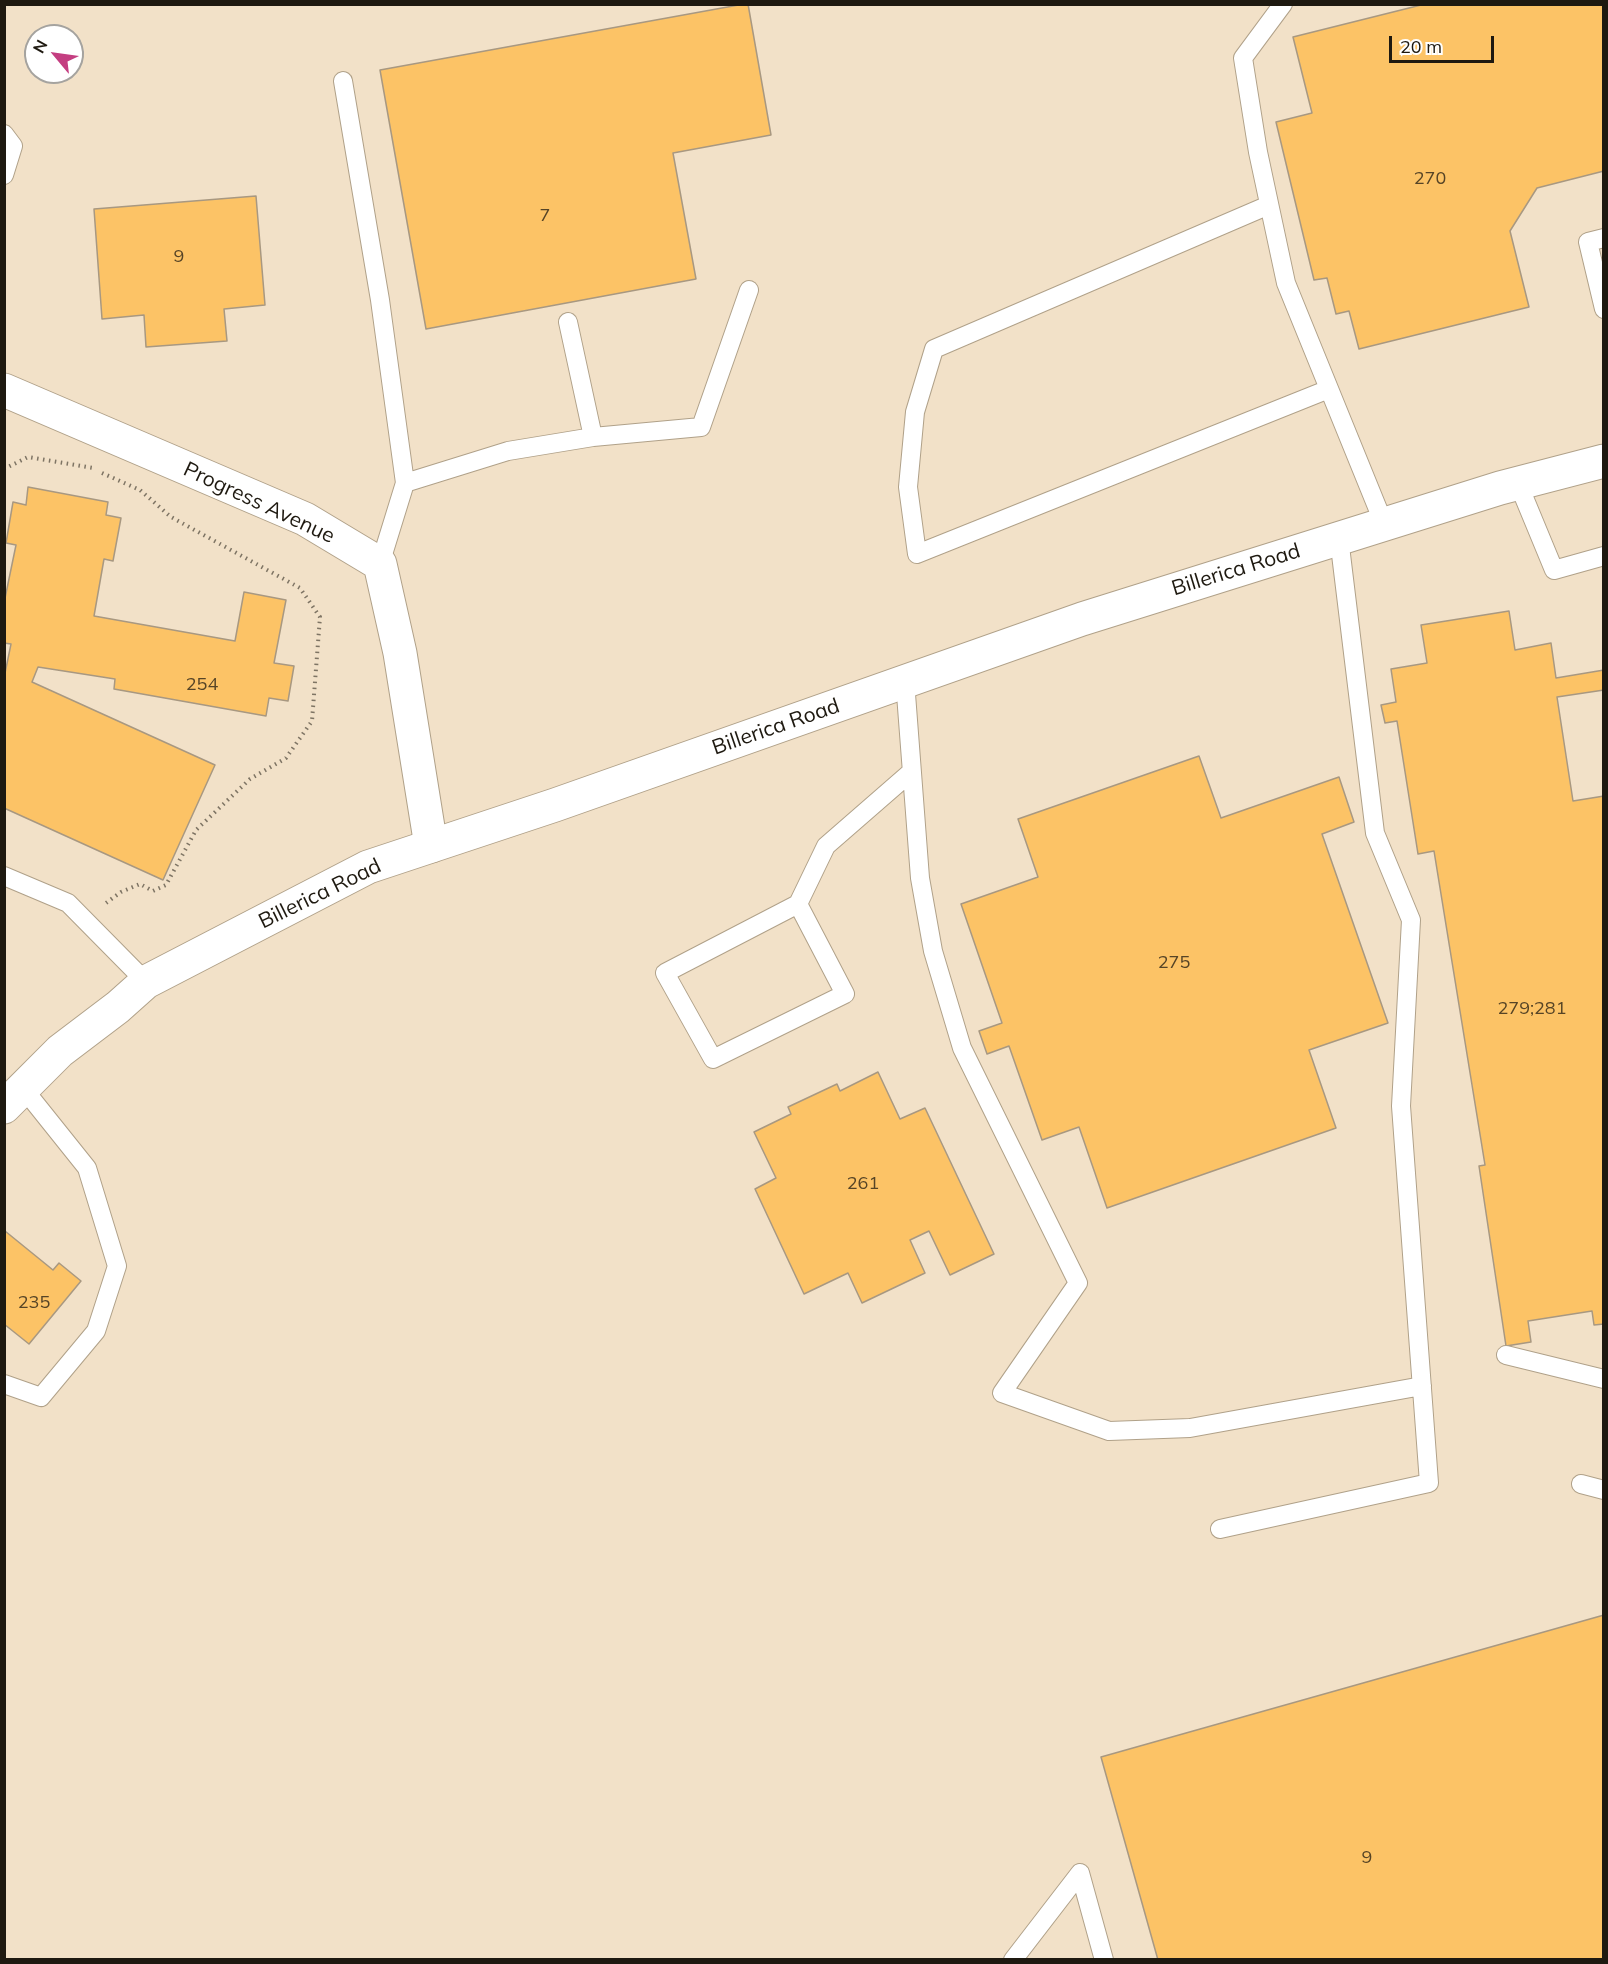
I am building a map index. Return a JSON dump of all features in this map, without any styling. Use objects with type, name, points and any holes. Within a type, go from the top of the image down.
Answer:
[{"type":"main road","name":"Progress Avenue","points":[[4,390],[305,519],[380,564]]},
{"type":"main road","name":"Billerica Road","points":[[14,1097],[60,1051],[146,982],[368,867],[555,805],[1082,619],[1518,483],[1604,461]]},
{"type":"main road","points":[[380,564],[400,653],[431,846]]},
{"type":"lane","points":[[1283,4],[1243,58],[1258,152],[1286,283],[1384,524]]},
{"type":"lane","points":[[342,81],[380,300],[405,483],[380,564]]},
{"type":"lane","points":[[4,134],[13,146],[4,175]]},
{"type":"lane","points":[[1269,205],[934,349],[915,412],[908,487],[916,554],[1329,389]]},
{"type":"lane","points":[[1604,238],[1588,242],[1604,309]]},
{"type":"lane","points":[[405,483],[508,451],[593,438],[701,427],[749,290]]},
{"type":"lane","points":[[568,322],[593,438]]},
{"type":"lane","points":[[1518,483],[1554,570],[1604,556]]},
{"type":"lane","points":[[1220,1529],[1429,1483],[1401,1106],[1411,920],[1375,833],[1339,538]]},
{"type":"lane","points":[[905,681],[920,878],[931,941],[962,1048],[1078,1283],[1002,1393],[1109,1431],[1190,1428],[1422,1386]]},
{"type":"lane","points":[[798,904],[845,994],[713,1059],[665,973],[798,904],[826,846],[911,772]]},
{"type":"lane","points":[[4,876],[68,903],[146,982]]},
{"type":"lane","points":[[4,1384],[41,1397],[96,1331],[117,1266],[87,1168],[14,1097]]},
{"type":"lane","points":[[1506,1355],[1604,1379]]},
{"type":"lane","points":[[1581,1484],[1604,1490]]},
{"type":"lane","points":[[1012,1959],[1080,1873],[1104,1959]]},
{"type":"path","points":[[4,469],[28,458],[90,467],[140,490],[171,517],[300,588],[320,617],[312,721],[286,758],[250,779],[196,830],[166,885],[153,891],[140,884],[121,892],[85,920]]},
{"type":"building","points":[[748,4],[771,135],[673,153],[696,279],[426,329],[380,70]]},
{"type":"building","points":[[1425,4],[1604,4],[1604,171],[1537,188],[1510,231],[1529,307],[1359,349],[1349,311],[1336,314],[1327,278],[1314,280],[1276,122],[1312,113],[1293,37]]},
{"type":"building","points":[[256,196],[265,305],[224,309],[227,341],[146,347],[144,315],[102,319],[94,209]]},
{"type":"building","points":[[28,487],[108,502],[106,515],[121,518],[113,561],[104,559],[94,616],[235,641],[244,592],[286,600],[274,663],[294,666],[288,701],[269,698],[266,716],[114,689],[115,679],[38,667],[32,682],[215,765],[163,880],[4,808],[4,678],[11,644],[4,643],[4,603],[16,545],[6,543],[13,502],[26,505]]},
{"type":"building","points":[[1509,611],[1515,650],[1551,643],[1556,678],[1604,670],[1604,690],[1557,697],[1573,801],[1604,796],[1604,1324],[1594,1325],[1592,1311],[1528,1321],[1531,1342],[1506,1346],[1479,1166],[1485,1165],[1434,851],[1418,854],[1397,721],[1385,723],[1381,705],[1396,702],[1391,669],[1427,663],[1421,625]]},
{"type":"building","points":[[1199,756],[1221,818],[1339,777],[1354,822],[1322,834],[1388,1023],[1309,1050],[1336,1128],[1107,1208],[1079,1127],[1042,1140],[1009,1046],[987,1054],[979,1031],[1002,1023],[961,904],[1038,877],[1018,819]]},
{"type":"building","points":[[878,1072],[900,1119],[925,1108],[994,1254],[950,1275],[929,1231],[910,1240],[925,1273],[862,1303],[848,1273],[804,1294],[755,1189],[776,1178],[754,1132],[791,1114],[788,1107],[837,1084],[840,1091]]},
{"type":"building","points":[[5,1231],[53,1270],[59,1263],[81,1281],[29,1344],[4,1324]]},
{"type":"building","points":[[1604,1615],[1604,1960],[1158,1960],[1101,1757]]}]
